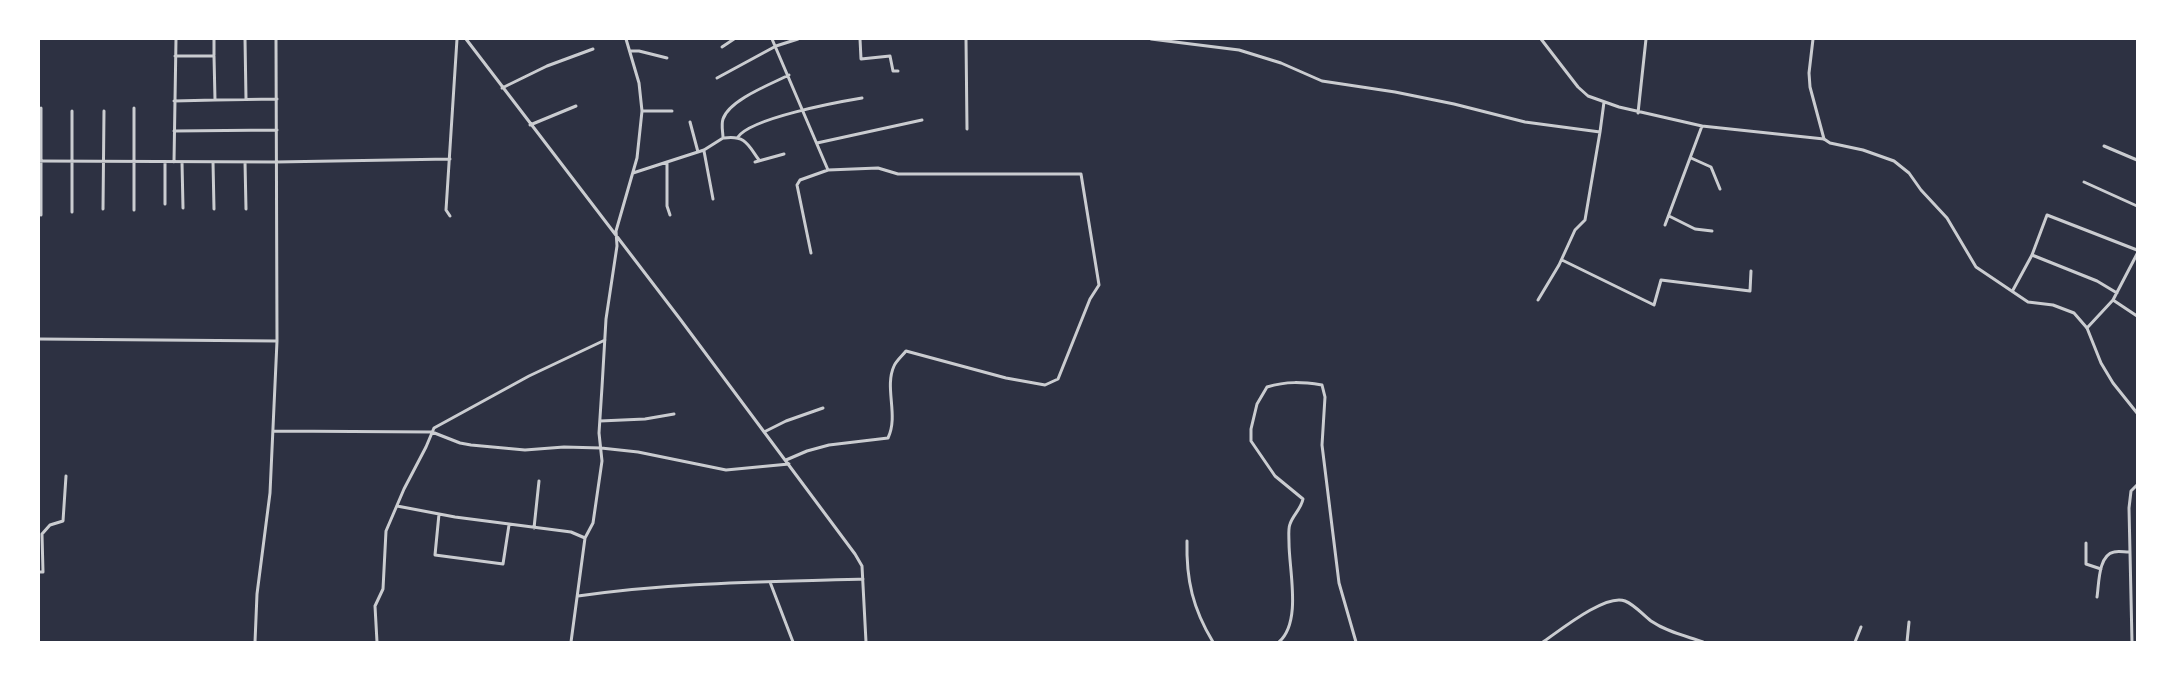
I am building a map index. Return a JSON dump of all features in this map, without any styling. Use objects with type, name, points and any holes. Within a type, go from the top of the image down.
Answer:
[{"type":"street","points":[[174,162],[176,39]]},
{"type":"street","points":[[214,39],[214,100]]},
{"type":"street","points":[[245,39],[246,99]]},
{"type":"street","points":[[255,642],[257,594],[270,493],[277,341],[276,39]]},
{"type":"street","points":[[450,216],[446,210],[458,39]]},
{"type":"street","points":[[466,39],[855,554],[862,566],[866,642]]},
{"type":"street","points":[[571,642],[585,538],[593,524],[602,461],[600,421],[605,340],[617,246],[617,224],[621,218],[638,158],[642,111],[639,83],[626,39]]},
{"type":"street","points":[[722,47],[734,39]]},
{"type":"street","points":[[772,39],[828,170]]},
{"type":"street","points":[[717,78],[776,46],[798,39]]},
{"type":"street","points":[[860,39],[861,59],[890,56],[893,71],[898,71]]},
{"type":"street","points":[[966,39],[968,129]]},
{"type":"street","points":[[1155,39],[1239,50],[1281,63],[1322,81],[1395,92],[1526,122],[1600,132]]},
{"type":"street","points":[[1541,39],[1578,87],[1588,96],[1604,102],[1638,113],[1702,126],[1824,139],[1830,143],[1863,150],[1894,161],[1909,173],[1947,218],[1976,267],[2028,302],[2054,305],[2074,314],[2087,328],[2101,363],[2113,383],[2137,413]]},
{"type":"street","points":[[1638,113],[1646,39]]},
{"type":"street","points":[[1813,39],[1809,74],[1810,87],[1824,139]]},
{"type":"street","points":[[502,88],[547,66],[593,49]]},
{"type":"street","points":[[630,51],[667,58]]},
{"type":"street","points":[[175,56],[214,56]]},
{"type":"street","points":[[723,138],[723,117],[731,106],[789,75]]},
{"type":"street","points":[[738,137],[749,128],[803,109],[862,98]]},
{"type":"street","points":[[174,101],[277,99]]},
{"type":"street","points":[[1538,300],[1562,260],[1575,230],[1585,220],[1604,102]]},
{"type":"street","points":[[530,125],[576,106]]},
{"type":"street","points":[[41,108],[41,214]]},
{"type":"street","points":[[134,108],[134,210]]},
{"type":"street","points":[[72,111],[72,212]]},
{"type":"street","points":[[103,209],[104,111]]},
{"type":"street","points":[[642,111],[672,111]]},
{"type":"street","points":[[817,142],[922,120]]},
{"type":"street","points":[[690,122],[698,152]]},
{"type":"street","points":[[1665,225],[1702,126]]},
{"type":"street","points":[[174,131],[277,130]]},
{"type":"street","points":[[633,173],[704,150],[723,138],[738,137],[744,140],[757,161],[784,153]]},
{"type":"street","points":[[2104,146],[2137,160]]},
{"type":"street","points":[[704,150],[713,199]]},
{"type":"street","points":[[1690,158],[1711,167],[1720,189]]},
{"type":"street","points":[[40,161],[103,163],[450,159]]},
{"type":"street","points":[[165,162],[165,204]]},
{"type":"street","points":[[182,162],[183,208]]},
{"type":"street","points":[[213,162],[214,209]]},
{"type":"street","points":[[245,162],[246,209]]},
{"type":"street","points":[[667,163],[667,206],[670,215]]},
{"type":"street","points":[[786,460],[829,445],[888,438],[892,420],[891,379],[894,365],[906,351],[1016,380],[1045,385],[1058,379],[1090,299],[1099,285],[1081,174],[898,174],[878,168],[828,170],[800,180],[796,185],[811,253]]},
{"type":"street","points":[[2084,182],[2137,206]]},
{"type":"street","points":[[2013,290],[2032,255],[2047,215],[2137,252],[2113,300],[2087,328]]},
{"type":"street","points":[[1669,216],[1695,229],[1712,231]]},
{"type":"street","points":[[2032,255],[2097,281],[2117,293]]},
{"type":"street","points":[[1562,260],[1654,305],[1661,280],[1750,291],[1751,271]]},
{"type":"street","points":[[2113,300],[2137,316]]},
{"type":"street","points":[[39,339],[277,341]]},
{"type":"street","points":[[377,642],[375,606],[383,589],[386,531],[434,428],[605,340]]},
{"type":"street","points":[[1279,642],[1288,635],[1293,599],[1289,560],[1289,524],[1303,499],[1275,476],[1251,441],[1251,429],[1257,404],[1267,387],[1297,381],[1322,385],[1324,397],[1322,445],[1339,583],[1356,642]]},
{"type":"street","points":[[764,432],[786,421],[823,408]]},
{"type":"street","points":[[600,421],[645,419],[674,414]]},
{"type":"street","points":[[273,430],[432,432],[460,442],[512,449],[601,448],[638,452],[726,470],[789,464]]},
{"type":"street","points":[[39,572],[43,572],[42,534],[50,525],[63,521],[66,477]]},
{"type":"street","points":[[534,528],[539,481]]},
{"type":"street","points":[[2132,642],[2129,552],[2131,491],[2137,485]]},
{"type":"street","points":[[397,506],[509,525],[571,532],[585,538]]},
{"type":"street","points":[[439,514],[435,555],[503,564],[509,525]]},
{"type":"street","points":[[1187,542],[1186,566],[1190,589],[1213,642]]},
{"type":"street","points":[[2086,543],[2086,564],[2101,570]]},
{"type":"street","points":[[2097,597],[2104,560],[2109,554],[2129,552]]},
{"type":"street","points":[[578,596],[634,588],[863,579]]},
{"type":"street","points":[[770,582],[793,642]]},
{"type":"street","points":[[1543,642],[1607,602],[1622,600],[1662,627],[1703,642]]},
{"type":"street","points":[[1907,642],[1909,622]]},
{"type":"street","points":[[1856,642],[1861,627]]}]
